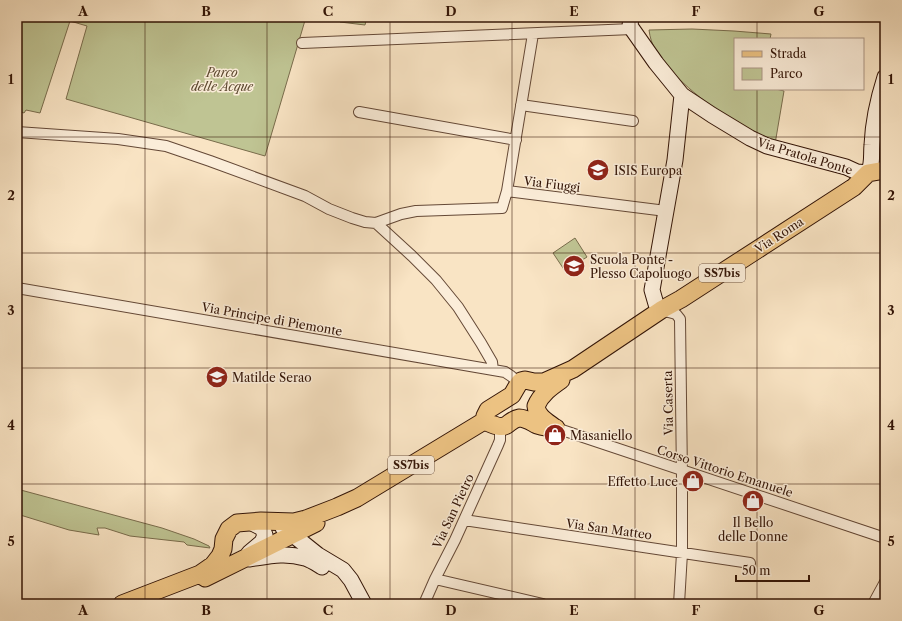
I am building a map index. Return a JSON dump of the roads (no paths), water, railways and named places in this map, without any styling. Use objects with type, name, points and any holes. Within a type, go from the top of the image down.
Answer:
[{"type":"main road","name":"Via Pratola Ponte","points":[[629,22],[656,63],[682,95],[750,138],[767,146],[846,167],[857,172],[868,173]]},
{"type":"main road","points":[[868,173],[871,168],[872,145],[879,98],[885,77]]},
{"type":"main road","points":[[661,310],[656,304],[652,290],[675,160],[682,95]]},
{"type":"main road","points":[[868,173],[885,170]]},
{"type":"main road","name":"Via Roma","points":[[573,369],[661,310],[681,299],[854,187],[868,173]]},
{"type":"main road","name":"SS7bis","points":[[122,604],[200,574],[214,565],[220,556],[224,539],[229,530],[237,524],[256,521],[294,522],[306,519],[357,498],[484,421],[488,410],[512,395],[521,381],[544,382],[573,369]]},
{"type":"main road","name":"SS7bis","points":[[556,428],[538,413],[536,406],[540,398],[547,390],[566,377],[573,369]]},
{"type":"main road","points":[[484,421],[500,427],[519,418],[526,419],[538,425],[556,428]]},
{"type":"main road","name":"SS7bis","points":[[152,604],[165,599],[242,559],[315,524],[337,507]]},
{"type":"main road","points":[[256,521],[282,528],[318,555],[343,570],[351,580],[364,604]]},
{"type":"main road","points":[[242,559],[262,542],[265,534],[256,521]]},
{"type":"main road","points":[[315,524],[309,536],[318,555]]},
{"type":"main road","points":[[242,559],[247,560],[274,555],[291,555],[307,559],[328,569],[348,592],[354,604]]},
{"type":"street","points":[[302,43],[532,34],[629,22]]},
{"type":"street","points":[[17,132],[118,139],[166,146],[304,196],[329,209],[365,222],[376,223],[401,214],[416,211],[502,208],[507,192],[516,140],[532,34]]},
{"type":"street","points":[[521,105],[633,121]]},
{"type":"street","points":[[359,112],[516,140]]},
{"type":"street","name":"Via Fiuggi","points":[[507,192],[666,210]]},
{"type":"street","points":[[376,223],[436,280],[458,307],[492,362],[493,370]]},
{"type":"street","name":"Via Principe di Piemonte","points":[[17,288],[505,372],[519,383]]},
{"type":"street","name":"Via Caserta","points":[[661,310],[676,314],[680,320],[682,553],[679,604]]},
{"type":"street","name":"Via San Pietro","points":[[424,604],[498,445],[500,440],[500,427]]},
{"type":"street","name":"Corso Vittorio Emanuele","points":[[556,428],[885,538]]},
{"type":"street","name":"Via San Matteo","points":[[464,520],[750,563]]},
{"type":"street","points":[[435,579],[531,603],[543,604]]},
{"type":"street","points":[[873,604],[885,582]]},
{"type":"place","name":"ISIS Europa","points":[[598,170]]},
{"type":"place","name":"Scuola Ponte - Plesso Capoluogo","points":[[574,266]]},
{"type":"place","name":"Matilde Serao","points":[[217,377]]},
{"type":"place","name":"Masaniello","points":[[555,435]]},
{"type":"place","name":"Effetto Luce","points":[[693,481]]},
{"type":"place","name":"Il Bello delle Donne","points":[[753,501]]},
{"type":"park label","name":"Parco delle Acque","points":[[222,79]]}]
